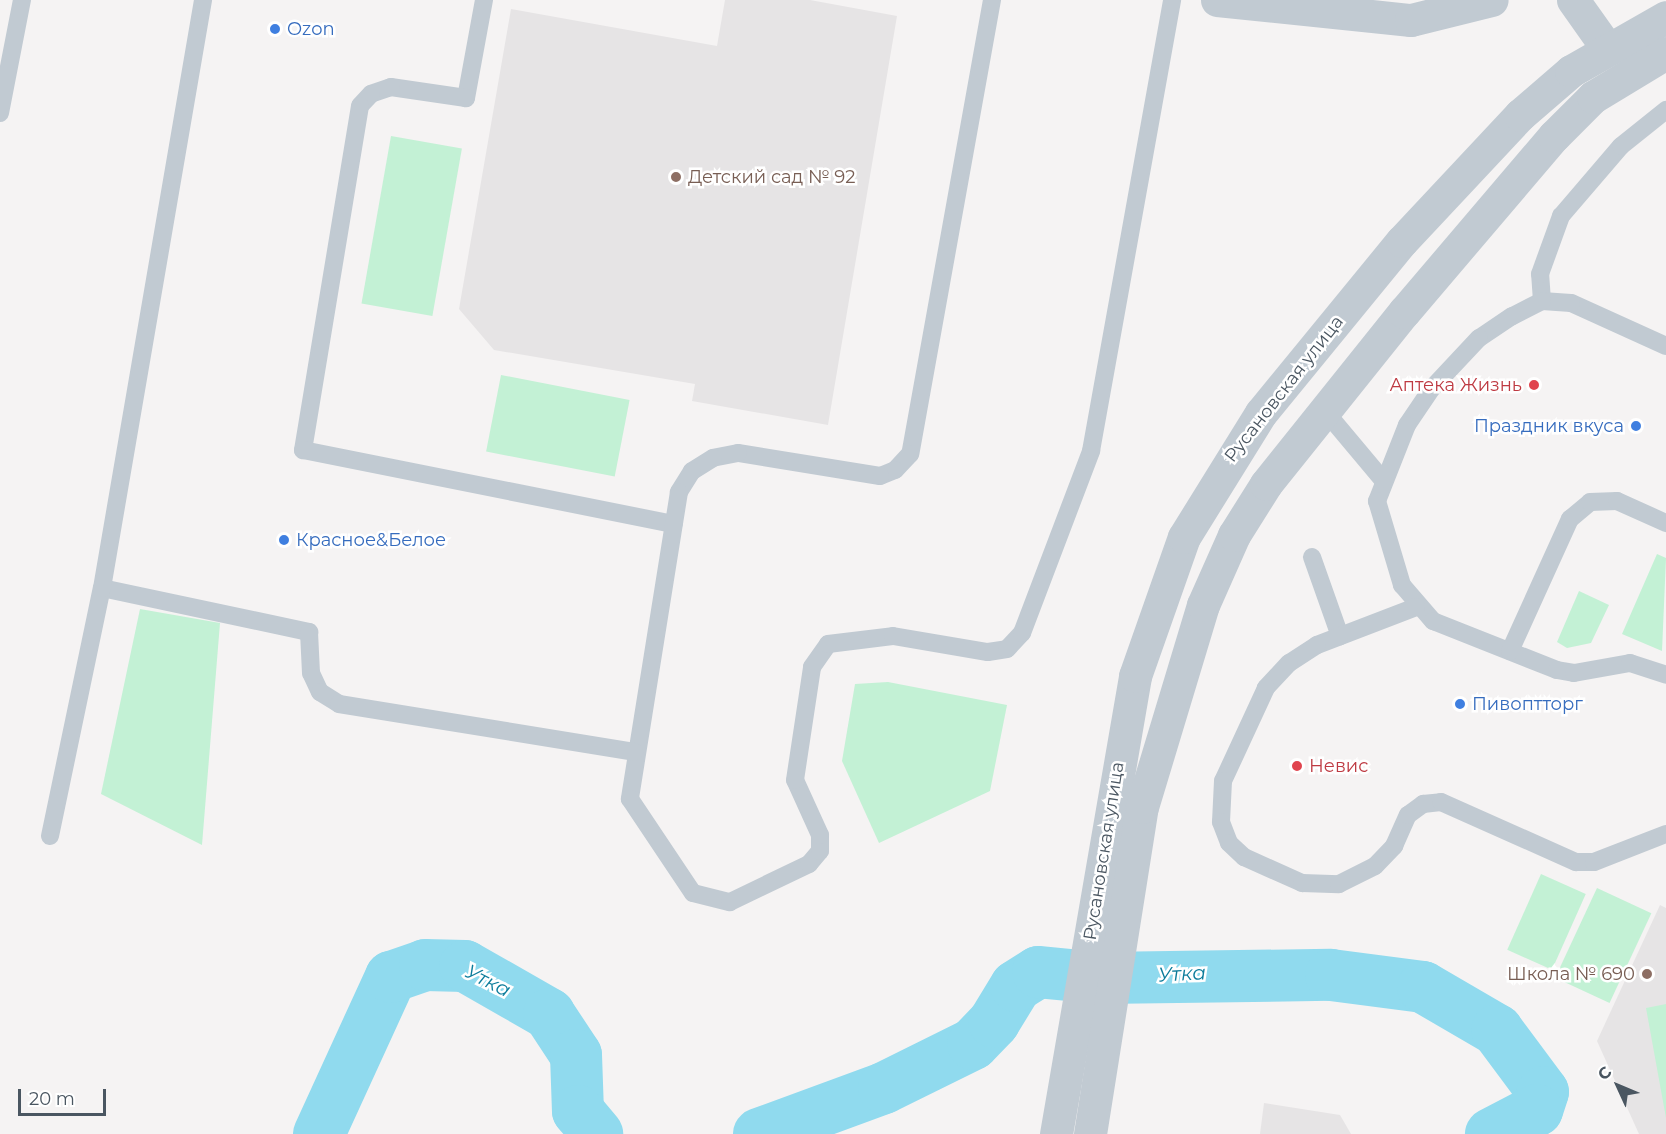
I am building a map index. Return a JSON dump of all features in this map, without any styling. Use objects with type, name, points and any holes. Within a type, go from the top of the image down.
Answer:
[{"type":"street","points":[[1235,2],[1412,20],[1492,0]]},
{"type":"street","points":[[1573,0],[1607,48]]},
{"type":"street","name":"Русановская улица","points":[[1090,1134],[1106,1058],[1113,891],[1135,676],[1184,537],[1226,463],[1410,233],[1520,115],[1607,48],[1666,17]]},
{"type":"street","name":"Русановская улица","points":[[1056,1134],[1072,1052],[1113,891],[1142,807],[1203,605],[1234,535],[1325,411],[1546,145],[1593,97],[1666,53]]},
{"type":"lane","points":[[0,113],[22,0]]},
{"type":"lane","points":[[50,836],[102,588],[203,0]]},
{"type":"lane","points":[[484,0],[466,98],[391,87],[371,94],[360,106],[303,450],[674,524]]},
{"type":"lane","points":[[992,0],[910,454],[895,470],[880,476],[738,453],[712,458],[692,471],[679,492],[634,753],[630,799],[693,893],[730,902],[809,864],[820,852],[820,835],[795,780],[812,667],[828,644],[893,636],[988,652],[1007,649],[1022,633],[1091,451],[1172,0]]},
{"type":"lane","points":[[1607,48],[1625,76]]},
{"type":"lane","points":[[1542,301],[1542,266],[1561,216],[1621,146],[1666,110]]},
{"type":"lane","points":[[1666,346],[1571,303],[1542,301],[1479,338],[1456,360],[1407,426],[1382,479],[1377,501],[1380,525],[1416,607],[1433,621],[1565,672],[1630,663],[1666,675]]},
{"type":"lane","points":[[1325,411],[1382,479]]},
{"type":"lane","points":[[1510,651],[1570,519],[1590,502],[1617,501],[1666,524]]},
{"type":"lane","points":[[1312,557],[1340,636]]},
{"type":"lane","points":[[102,588],[309,632],[311,673],[320,692],[339,704],[634,753]]},
{"type":"lane","points":[[1416,607],[1340,636],[1289,663],[1266,688],[1223,781],[1221,822],[1229,843],[1244,857],[1302,883],[1339,884],[1375,866],[1394,846],[1408,815],[1423,804],[1442,802],[1576,862],[1594,862],[1666,834]]},
{"type":"shaded area","name":"Детский сад № 92","points":[[725,0],[810,0],[897,16],[828,425],[692,401],[695,384],[494,350],[459,309],[511,9],[717,46]]},
{"type":"shaded area","name":"Школа № 690","points":[[1660,905],[1666,908],[1666,1134],[1639,1134],[1597,1041]]},
{"type":"shaded area","points":[[1264,1103],[1340,1115],[1351,1134],[1260,1134]]},
{"type":"green space","points":[[391,136],[462,149],[432,316],[361,303]]},
{"type":"green space","points":[[501,375],[630,400],[615,477],[486,452]]},
{"type":"green space","points":[[1657,554],[1666,558],[1662,651],[1622,634]]},
{"type":"green space","points":[[1579,591],[1609,605],[1591,643],[1567,648],[1557,642]]},
{"type":"green space","points":[[140,609],[220,623],[202,845],[101,794]]},
{"type":"green space","points":[[888,682],[1007,705],[990,791],[879,843],[842,761],[855,684]]},
{"type":"green space","points":[[1541,874],[1586,894],[1552,970],[1507,950]]},
{"type":"green space","points":[[1597,888],[1651,913],[1610,1003],[1555,978]]},
{"type":"green space","points":[[1666,1004],[1666,1118],[1646,1008]]},
{"type":"waterway","name":"Утка","points":[[319,1134],[391,977],[425,965],[465,966],[549,1014],[576,1055],[578,1111],[597,1134]]},
{"type":"waterway","name":"Утка","points":[[759,1134],[884,1088],[973,1044],[994,1022],[1016,986],[1038,972],[1102,978],[1331,975],[1423,987],[1497,1030],[1543,1092],[1537,1110],[1491,1134]]},
{"type":"place","name":"Ozon","points":[[275,29]]},
{"type":"place","name":"Детский сад № 92","points":[[676,177]]},
{"type":"place","name":"Аптека Жизнь","points":[[1534,385]]},
{"type":"place","name":"Праздник вкуса","points":[[1636,426]]},
{"type":"place","name":"Красное&Белое","points":[[284,540]]},
{"type":"place","name":"Пивоптторг","points":[[1460,704]]},
{"type":"place","name":"Невис","points":[[1297,766]]},
{"type":"place","name":"Школа № 690","points":[[1647,974]]}]
